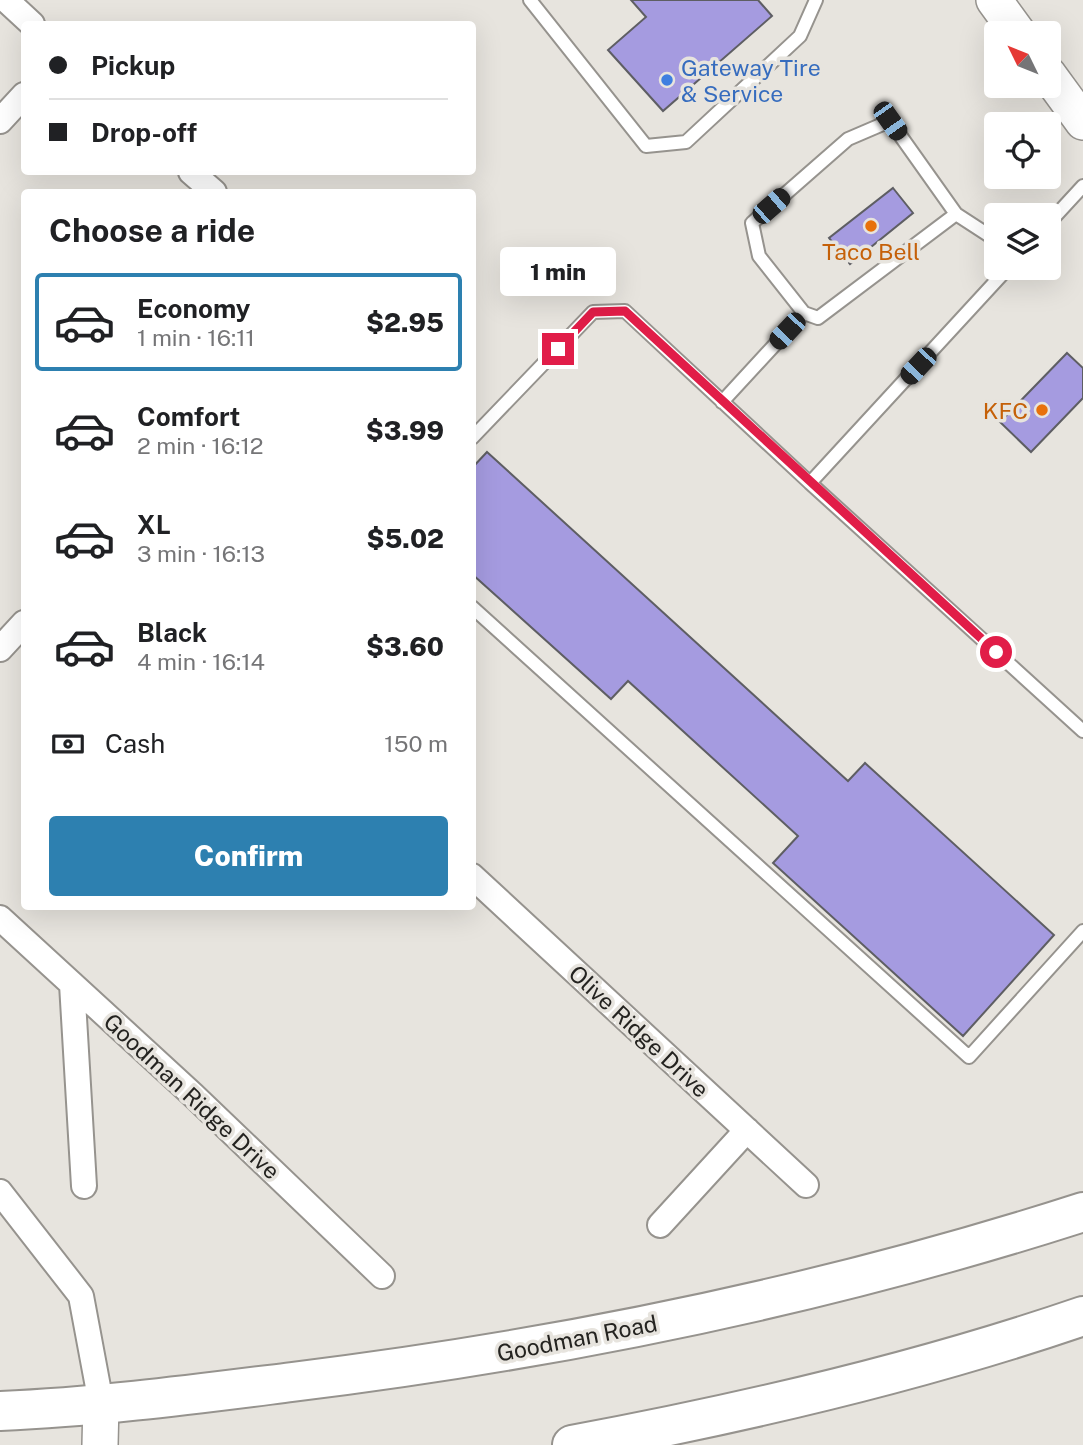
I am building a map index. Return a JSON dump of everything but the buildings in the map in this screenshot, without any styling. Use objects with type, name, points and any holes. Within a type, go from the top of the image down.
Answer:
[{"type":"highway","name":"Goodman Road","points":[[0,1411],[413,1367],[551,1345],[809,1290],[1083,1212]]},
{"type":"highway","points":[[572,1445],[682,1424],[869,1379],[1083,1316]]},
{"type":"main road","points":[[994,0],[1009,21]]},
{"type":"main road","points":[[1061,92],[1083,122]]},
{"type":"main road","points":[[100,1445],[102,1402]]},
{"type":"street","points":[[6,0],[29,21]]},
{"type":"street","points":[[0,121],[21,98]]},
{"type":"street","points":[[194,175],[211,189]]},
{"type":"street","points":[[0,649],[21,626]]},
{"type":"street","name":"Olive Ridge Drive","points":[[476,880],[806,1185]]},
{"type":"street","name":"Goodman Ridge Drive","points":[[0,918],[382,1276]]},
{"type":"street","points":[[72,984],[85,1186]]},
{"type":"street","points":[[660,1225],[747,1130]]},
{"type":"street","points":[[0,1192],[80,1296],[102,1402]]},
{"type":"lane","points":[[530,0],[646,146],[686,142],[800,36],[813,1]]},
{"type":"lane","points":[[956,214],[818,318],[804,313],[759,256],[752,223],[848,139],[890,121],[956,214],[984,232]]},
{"type":"lane","points":[[1061,210],[1083,186]]},
{"type":"lane","points":[[810,483],[997,280]]},
{"type":"lane","points":[[476,434],[593,312],[625,311],[1083,731]]},
{"type":"lane","points":[[722,402],[804,313]]},
{"type":"lane","points":[[476,611],[969,1057],[1083,931]]},
{"type":"place","name":"Gateway Tire & Service","points":[[667,80]]},
{"type":"place","name":"Taco Bell","points":[[871,226]]},
{"type":"place","name":"KFC","points":[[1042,410]]},
{"type":"route","points":[[558,349],[593,312],[625,311],[996,652]]}]
